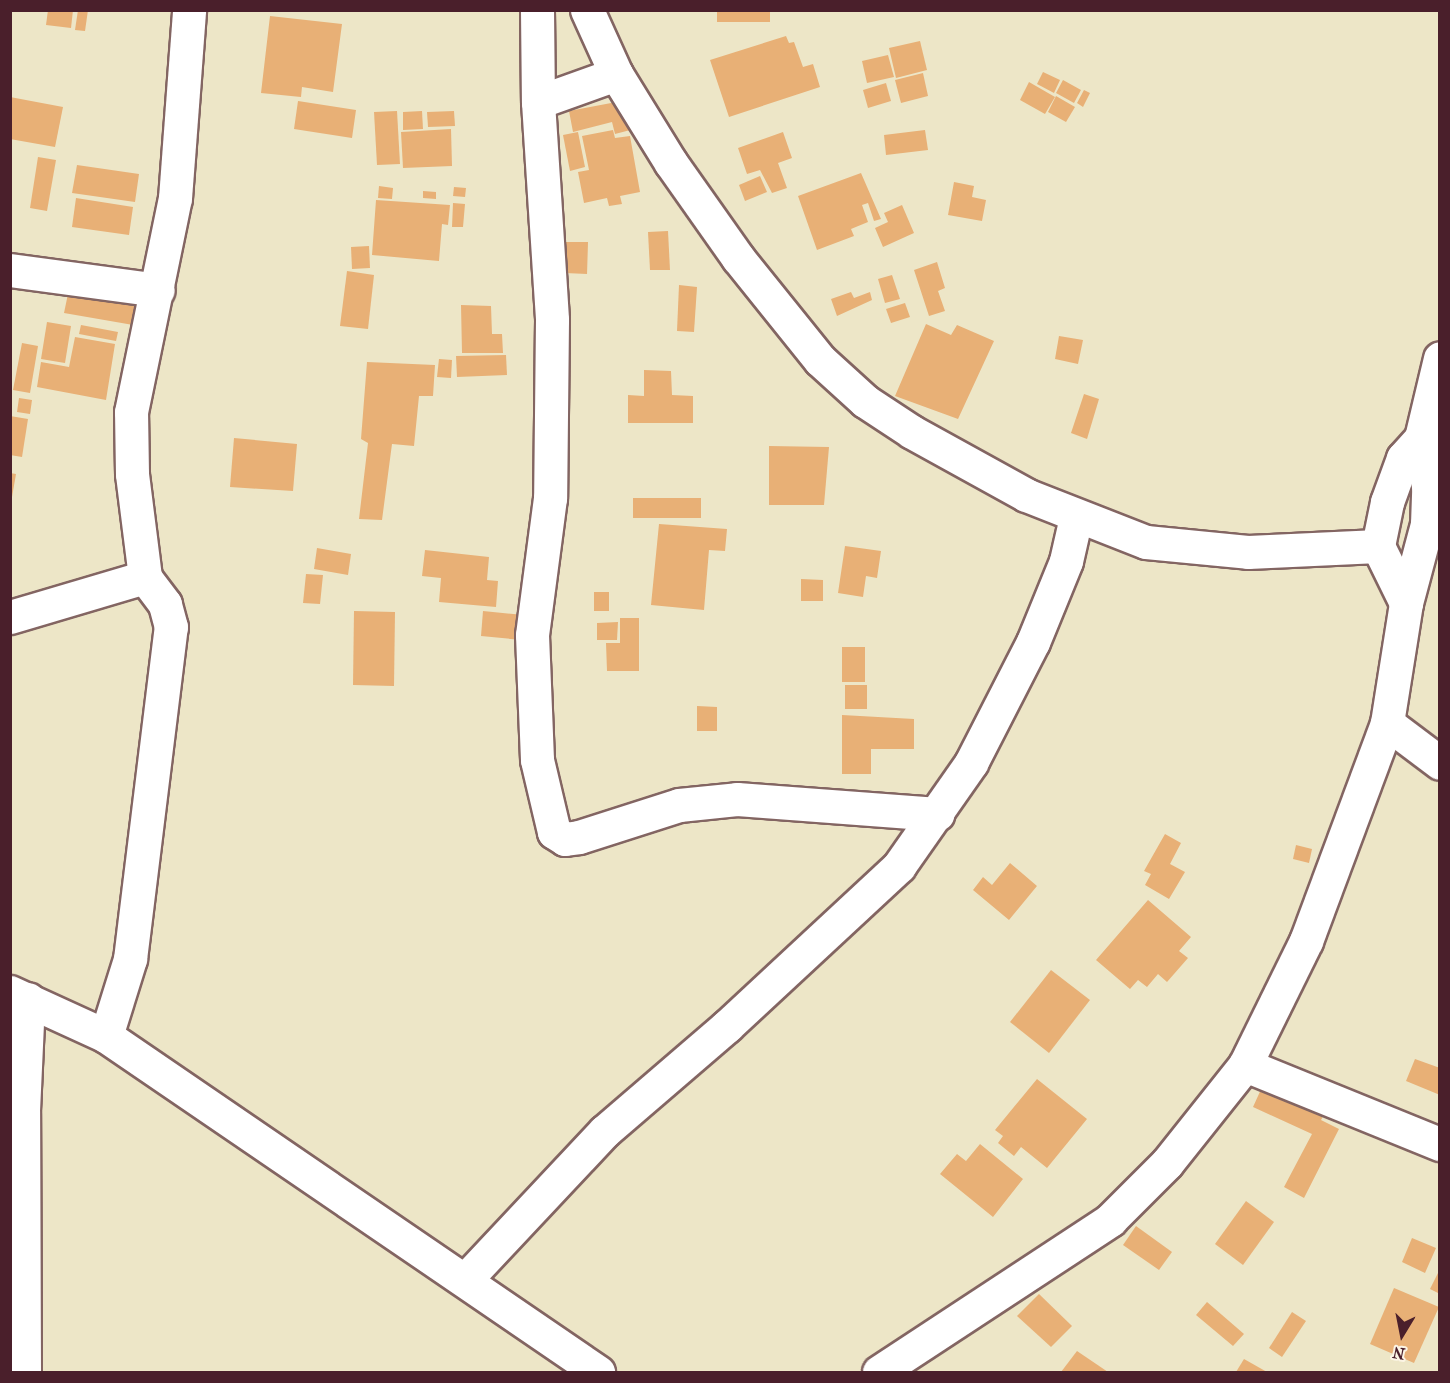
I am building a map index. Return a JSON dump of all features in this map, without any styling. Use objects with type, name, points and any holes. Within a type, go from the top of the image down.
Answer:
[{"type":"street","points":[[106,1036],[130,959],[171,627],[165,604],[145,577],[132,474],[131,412],[141,350],[158,290],[175,198],[189,10]]},
{"type":"street","points":[[537,10],[537,102],[552,320],[550,498],[532,635],[537,760],[554,832],[565,839],[579,837],[679,805],[737,799],[937,814]]},
{"type":"street","points":[[587,10],[616,74],[671,163],[738,258],[820,360],[866,401],[912,432],[1026,495],[1076,517],[1146,542],[1248,552],[1378,546]]},
{"type":"street","points":[[537,102],[616,74]]},
{"type":"street","points":[[10,270],[158,290]]},
{"type":"street","points":[[879,1372],[1110,1220],[1167,1163],[1245,1065],[1306,941],[1387,723],[1406,603],[1427,524],[1428,486],[1421,438],[1440,358]]},
{"type":"street","points":[[1406,603],[1378,546],[1403,458],[1421,438]]},
{"type":"street","points":[[465,1281],[605,1131],[857,908],[899,866],[971,763],[1033,642],[1066,561],[1076,517]]},
{"type":"street","points":[[10,617],[145,577]]},
{"type":"street","points":[[1387,723],[1440,763]]},
{"type":"street","points":[[24,1372],[23,1112],[19,996],[106,1036],[598,1372]]},
{"type":"street","points":[[1245,1065],[1440,1144]]},
{"type":"building","points":[[48,10],[73,10],[71,28],[46,25]]},
{"type":"building","points":[[78,10],[88,10],[85,31],[75,30]]},
{"type":"building","points":[[717,10],[770,10],[770,22],[717,22]]},
{"type":"building","points":[[270,16],[342,24],[333,92],[302,87],[301,97],[261,93]]},
{"type":"building","points":[[786,36],[789,43],[794,42],[803,67],[813,64],[820,87],[729,117],[710,60]]},
{"type":"building","points":[[920,41],[927,70],[896,78],[889,48]]},
{"type":"building","points":[[888,55],[894,77],[867,83],[862,61]]},
{"type":"building","points":[[1043,72],[1060,80],[1054,93],[1037,84]]},
{"type":"building","points":[[923,73],[928,96],[901,103],[895,80]]},
{"type":"building","points":[[1063,80],[1081,90],[1074,103],[1056,93]]},
{"type":"building","points":[[1029,82],[1055,97],[1045,114],[1020,100]]},
{"type":"building","points":[[886,83],[891,101],[868,108],[863,90]]},
{"type":"building","points":[[1084,90],[1090,93],[1083,107],[1077,103]]},
{"type":"building","points":[[1056,96],[1075,107],[1066,122],[1048,112]]},
{"type":"building","points":[[10,97],[63,107],[55,147],[10,139]]},
{"type":"building","points":[[627,100],[638,128],[615,134],[612,122],[573,132],[569,111]]},
{"type":"building","points":[[298,101],[356,110],[352,138],[294,129]]},
{"type":"building","points":[[397,111],[400,164],[377,165],[374,112]]},
{"type":"building","points":[[422,111],[423,129],[403,130],[403,112]]},
{"type":"building","points":[[454,111],[455,126],[428,127],[427,112]]},
{"type":"building","points":[[451,129],[452,166],[403,168],[401,132]]},
{"type":"building","points":[[613,130],[615,138],[630,136],[640,192],[620,196],[622,204],[609,206],[607,198],[584,203],[578,172],[589,170],[582,136]]},
{"type":"building","points":[[925,130],[928,150],[886,155],[884,135]]},
{"type":"building","points":[[578,132],[585,167],[570,171],[563,135]]},
{"type":"building","points":[[783,132],[792,158],[778,163],[787,188],[772,193],[760,170],[747,174],[738,148]]},
{"type":"building","points":[[38,157],[56,160],[47,211],[30,208]]},
{"type":"building","points":[[77,165],[139,174],[135,202],[72,193]]},
{"type":"building","points":[[861,173],[881,219],[874,221],[868,203],[862,205],[868,222],[851,229],[854,236],[817,250],[798,196]]},
{"type":"building","points":[[760,176],[767,192],[745,201],[739,185]]},
{"type":"building","points":[[954,182],[974,186],[972,197],[986,200],[982,221],[948,215]]},
{"type":"building","points":[[379,186],[393,188],[392,199],[378,198]]},
{"type":"building","points":[[454,187],[466,188],[465,197],[453,196]]},
{"type":"building","points":[[423,191],[436,192],[436,199],[423,198]]},
{"type":"building","points":[[76,198],[133,207],[129,235],[72,227]]},
{"type":"building","points":[[376,200],[450,205],[448,225],[442,224],[439,261],[372,255]]},
{"type":"building","points":[[453,203],[465,204],[463,227],[452,227]]},
{"type":"building","points":[[902,205],[914,233],[883,247],[875,228],[888,222],[884,213]]},
{"type":"building","points":[[668,231],[670,270],[650,270],[648,232]]},
{"type":"building","points":[[565,242],[588,242],[587,274],[565,273]]},
{"type":"building","points":[[369,246],[370,268],[352,269],[351,247]]},
{"type":"building","points":[[937,262],[945,288],[938,291],[945,311],[929,316],[914,270]]},
{"type":"building","points":[[347,271],[374,275],[368,329],[340,326]]},
{"type":"building","points":[[892,275],[900,299],[885,303],[878,279]]},
{"type":"building","points":[[679,285],[697,287],[694,332],[677,331]]},
{"type":"building","points":[[69,289],[143,302],[139,326],[64,313]]},
{"type":"building","points":[[851,292],[854,298],[870,292],[872,300],[837,316],[831,299]]},
{"type":"building","points":[[905,303],[910,317],[891,323],[886,309]]},
{"type":"building","points":[[461,305],[491,306],[492,334],[502,334],[503,353],[462,353]]},
{"type":"building","points":[[47,322],[71,326],[65,363],[41,359]]},
{"type":"building","points":[[926,324],[951,335],[957,325],[994,341],[958,419],[895,396]]},
{"type":"building","points":[[81,325],[118,332],[116,341],[79,334]]},
{"type":"building","points":[[1059,336],[1083,340],[1078,364],[1055,359]]},
{"type":"building","points":[[75,337],[115,344],[106,400],[37,387],[41,362],[69,367]]},
{"type":"building","points":[[22,343],[38,346],[30,393],[13,390]]},
{"type":"building","points":[[506,355],[507,375],[457,377],[456,356]]},
{"type":"building","points":[[439,359],[452,360],[451,378],[437,377]]},
{"type":"building","points":[[367,362],[435,365],[433,396],[419,396],[414,446],[392,444],[382,520],[359,519],[368,443],[361,439]]},
{"type":"building","points":[[644,370],[671,371],[672,395],[693,396],[693,423],[628,423],[628,395],[644,396]]},
{"type":"building","points":[[1084,394],[1099,399],[1087,439],[1071,433]]},
{"type":"building","points":[[19,398],[32,400],[30,414],[17,412]]},
{"type":"building","points":[[10,416],[28,419],[22,457],[10,455]]},
{"type":"building","points":[[234,438],[297,444],[293,491],[230,487]]},
{"type":"building","points":[[769,446],[829,447],[824,505],[769,505]]},
{"type":"building","points":[[10,473],[16,474],[12,497],[10,497]]},
{"type":"building","points":[[633,498],[701,498],[701,518],[633,518]]},
{"type":"building","points":[[659,524],[727,529],[725,551],[709,550],[704,610],[651,605]]},
{"type":"building","points":[[845,546],[881,551],[877,578],[866,576],[863,597],[838,593]]},
{"type":"building","points":[[317,548],[351,554],[348,575],[314,569]]},
{"type":"building","points":[[425,550],[489,557],[487,580],[498,581],[496,607],[439,602],[441,578],[422,576]]},
{"type":"building","points":[[306,574],[323,575],[320,604],[303,603]]},
{"type":"building","points":[[801,579],[823,580],[823,601],[801,601]]},
{"type":"building","points":[[594,592],[609,592],[609,611],[594,611]]},
{"type":"building","points":[[354,611],[395,612],[394,686],[353,685]]},
{"type":"building","points":[[483,611],[524,615],[522,640],[481,636]]},
{"type":"building","points":[[620,618],[639,618],[639,671],[607,671],[606,643],[620,643]]},
{"type":"building","points":[[618,622],[617,640],[597,640],[597,623]]},
{"type":"building","points":[[842,647],[865,647],[865,682],[842,682]]},
{"type":"building","points":[[845,685],[867,685],[867,709],[845,709]]},
{"type":"building","points":[[697,706],[717,707],[717,731],[697,731]]},
{"type":"building","points":[[842,715],[914,719],[914,749],[871,749],[871,774],[842,774]]},
{"type":"building","points":[[1165,834],[1181,843],[1170,864],[1185,872],[1169,899],[1145,885],[1151,874],[1144,871]]},
{"type":"building","points":[[1296,845],[1312,849],[1309,863],[1293,859]]},
{"type":"building","points":[[1010,863],[1037,886],[1009,920],[973,890],[983,877],[992,885]]},
{"type":"building","points":[[1148,900],[1191,937],[1179,951],[1188,958],[1167,982],[1158,974],[1147,987],[1138,980],[1130,989],[1096,960]]},
{"type":"building","points":[[1051,970],[1090,1000],[1049,1053],[1010,1022]]},
{"type":"building","points":[[1415,1059],[1440,1068],[1440,1095],[1406,1081]]},
{"type":"building","points":[[1037,1079],[1087,1119],[1047,1168],[1021,1147],[1014,1156],[998,1143],[1003,1136],[995,1130]]},
{"type":"building","points":[[1263,1085],[1325,1113],[1321,1120],[1339,1129],[1304,1198],[1284,1187],[1312,1134],[1253,1107]]},
{"type":"building","points":[[980,1144],[1023,1179],[993,1217],[940,1174],[957,1154],[966,1161]]},
{"type":"building","points":[[1246,1201],[1274,1222],[1243,1265],[1215,1244]]},
{"type":"building","points":[[1136,1226],[1172,1252],[1159,1270],[1123,1245]]},
{"type":"building","points":[[1412,1238],[1436,1248],[1425,1273],[1402,1262]]},
{"type":"building","points":[[1440,1269],[1440,1294],[1430,1289]]},
{"type":"building","points":[[1394,1288],[1439,1307],[1414,1363],[1370,1344]]},
{"type":"building","points":[[1039,1294],[1072,1326],[1051,1347],[1017,1316]]},
{"type":"building","points":[[1207,1302],[1244,1334],[1233,1346],[1196,1315]]},
{"type":"building","points":[[1292,1312],[1306,1321],[1282,1357],[1269,1348]]},
{"type":"building","points":[[1077,1351],[1108,1372],[1061,1372]]},
{"type":"building","points":[[1244,1359],[1267,1372],[1236,1372]]}]
